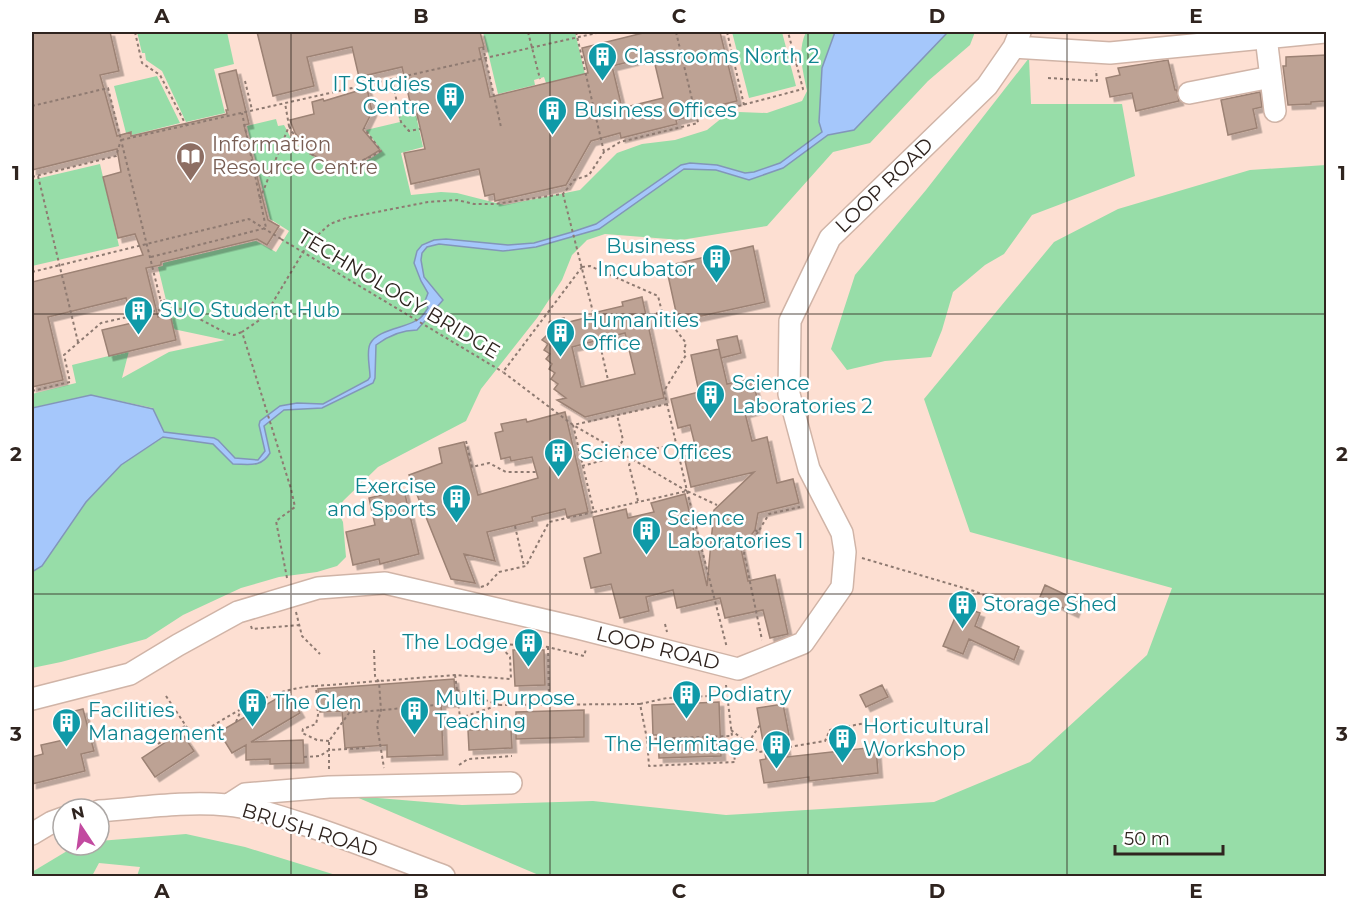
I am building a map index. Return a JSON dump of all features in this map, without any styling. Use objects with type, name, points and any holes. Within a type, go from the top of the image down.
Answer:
[{"type":"street","points":[[1017,39],[1110,53],[1325,32]]},
{"type":"street","points":[[1266,37],[1275,111]]},
{"type":"street","name":"LOOP ROAD","points":[[32,699],[130,674],[238,612],[318,588],[385,583],[567,625],[738,669],[803,643],[842,586],[845,552],[842,533],[809,469],[789,394],[790,321],[830,237],[987,86],[1017,39]]},
{"type":"street","points":[[1189,93],[1271,77]]},
{"type":"street","points":[[228,805],[245,794],[329,787],[512,783]]},
{"type":"street","name":"BRUSH ROAD","points":[[111,810],[183,804],[228,805],[269,813],[444,876]]},
{"type":"street","points":[[32,834],[51,823]]},
{"type":"path","points":[[135,32],[142,63],[160,75],[186,125]]},
{"type":"path","points":[[528,32],[540,79]]},
{"type":"path","points":[[576,32],[604,152]]},
{"type":"path","points":[[121,140],[601,32]]},
{"type":"path","points":[[160,298],[234,335],[264,317],[308,244],[330,224],[346,218],[428,202],[457,200],[474,204],[495,204],[563,194],[574,180],[589,175],[604,152],[620,142],[698,123],[676,32]]},
{"type":"path","points":[[728,32],[744,105]]},
{"type":"path","points":[[697,117],[803,89],[788,32]]},
{"type":"path","points":[[483,47],[501,127]]},
{"type":"path","points":[[1048,78],[1097,81],[1094,52]]},
{"type":"path","points":[[392,79],[401,122],[409,131],[420,129]]},
{"type":"path","points":[[245,81],[252,110]]},
{"type":"path","points":[[32,106],[108,88],[163,309],[101,323],[64,355],[70,382],[32,391]]},
{"type":"path","points":[[352,88],[353,94]]},
{"type":"path","points":[[285,103],[290,126],[297,140],[310,155],[332,164],[347,165],[361,162],[381,151],[364,128]]},
{"type":"path","points":[[151,257],[266,228],[242,113]]},
{"type":"path","points":[[260,200],[290,126]]},
{"type":"path","points":[[32,177],[116,156],[121,140]]},
{"type":"path","points":[[38,176],[78,343]]},
{"type":"path","points":[[563,194],[594,316]]},
{"type":"path","name":"TECHNOLOGY BRIDGE","points":[[32,272],[249,219],[503,372],[573,425],[717,506]]},
{"type":"path","points":[[503,372],[582,267],[590,266],[658,296],[662,312],[686,343],[684,350],[686,355],[664,391],[727,651]]},
{"type":"path","points":[[646,316],[662,312]]},
{"type":"path","points":[[242,332],[295,507],[276,521],[299,625],[302,636],[320,654]]},
{"type":"path","points":[[599,340],[608,380]]},
{"type":"path","points":[[667,404],[573,425],[582,466],[594,512],[687,491]]},
{"type":"path","points":[[582,466],[612,458],[623,440],[616,415]]},
{"type":"path","points":[[466,441],[472,467],[489,463],[506,472],[536,472]]},
{"type":"path","points":[[638,501],[629,465],[635,453],[676,444]]},
{"type":"path","points":[[763,642],[744,554],[769,514],[800,507]]},
{"type":"path","points":[[514,526],[524,566]]},
{"type":"path","points":[[845,552],[974,591],[1017,609]]},
{"type":"path","points":[[665,624],[668,634]]},
{"type":"path","points":[[251,625],[252,629],[299,625]]},
{"type":"path","points":[[166,696],[194,738],[241,710],[281,692],[303,687],[456,675],[511,679],[510,657],[504,650],[503,644],[548,647],[584,656],[586,646]]},
{"type":"path","points":[[548,647],[549,705]]},
{"type":"path","points":[[488,649],[504,650]]},
{"type":"path","points":[[374,651],[375,676],[379,682],[381,710],[377,725],[387,786]]},
{"type":"path","points":[[456,675],[460,718],[499,705],[640,704],[667,698],[710,696],[726,690]]},
{"type":"path","points":[[640,704],[649,766],[735,762],[725,679]]},
{"type":"path","points":[[316,686],[318,715],[316,724],[303,729],[302,733],[317,741],[329,741]]},
{"type":"path","points":[[458,690],[499,705]]},
{"type":"path","points":[[329,787],[329,741],[349,713],[459,703]]},
{"type":"path","points":[[236,722],[241,710]]},
{"type":"path","points":[[731,730],[759,752],[825,741],[830,730],[865,723],[876,725]]},
{"type":"path","points":[[748,743],[760,725]]},
{"type":"path","points":[[158,744],[185,726]]},
{"type":"path","points":[[647,740],[732,736]]},
{"type":"path","points":[[304,757],[320,756],[329,750],[366,748]]},
{"type":"path","points":[[459,765],[468,759],[512,756]]},
{"type":"green space","points":[[137,32],[227,32],[234,64],[214,69],[225,113],[186,122],[162,71],[146,60],[145,53],[142,53]]},
{"type":"green space","points":[[483,32],[575,32],[585,74],[546,83],[544,77],[534,80],[535,85],[498,94]]},
{"type":"green space","points":[[732,32],[782,32],[796,86],[749,98]]},
{"type":"green space","points":[[806,32],[835,32],[822,68],[824,135],[854,130],[947,32],[975,32],[970,45],[928,81],[870,143],[833,152],[767,226],[681,240],[605,234],[587,240],[572,255],[562,280],[537,318],[481,389],[466,421],[378,467],[343,501],[338,512],[343,522],[346,557],[337,566],[317,572],[279,577],[241,588],[183,615],[146,639],[32,668],[32,572],[42,566],[86,502],[121,465],[165,436],[153,408],[91,395],[32,408],[32,394],[76,383],[72,365],[129,351],[122,378],[169,352],[225,340],[173,329],[158,267],[163,266],[163,263],[256,241],[276,252],[289,231],[270,219],[247,126],[276,119],[278,126],[284,125],[294,143],[325,163],[343,167],[361,163],[382,151],[366,130],[400,122],[398,115],[413,112],[413,115],[416,115],[423,147],[401,153],[411,195],[457,193],[504,205],[580,190],[617,153],[642,144],[675,140],[707,130],[723,117],[739,112],[767,113],[802,101],[807,91],[801,54]]},
{"type":"green space","points":[[1029,58],[1031,104],[1122,104],[1135,176],[1032,215],[1004,254],[985,265],[953,292],[931,357],[885,361],[847,370],[831,349],[855,275],[926,190]]},
{"type":"green space","points":[[157,76],[180,123],[132,135],[131,132],[126,133],[114,86]]},
{"type":"green space","points":[[100,164],[119,246],[32,266],[32,180]]},
{"type":"green space","points":[[1326,165],[1326,876],[541,876],[354,796],[462,805],[593,801],[726,815],[934,802],[1030,762],[1147,655],[1172,588],[970,532],[924,399],[1054,242],[1118,209],[1250,170]]},
{"type":"green space","points":[[186,834],[245,847],[339,876],[137,876],[140,867],[99,863],[92,876],[32,876],[32,872],[57,857],[111,857],[111,840]]},
{"type":"water","points":[[835,32],[947,32],[854,130],[828,135],[783,168],[749,180],[716,170],[684,169],[599,229],[536,247],[503,251],[439,244],[427,247],[422,253],[421,260],[424,277],[443,300],[417,330],[395,334],[376,345],[373,383],[322,408],[284,410],[264,426],[270,453],[259,463],[233,464],[213,444],[163,437],[121,465],[86,502],[42,566],[32,572],[32,408],[91,395],[153,409],[164,432],[214,438],[235,458],[258,460],[265,451],[260,421],[280,406],[297,403],[323,404],[368,380],[370,377],[369,348],[374,339],[385,332],[414,322],[424,314],[428,308],[425,301],[428,293],[414,263],[417,251],[422,245],[434,240],[446,239],[508,245],[534,243],[596,224],[681,165],[690,163],[717,165],[745,173],[780,163],[822,132],[819,122],[822,68]]},
{"type":"building","points":[[32,32],[110,32],[119,71],[100,75],[117,136],[131,132],[131,136],[227,114],[219,74],[236,70],[249,124],[244,125],[268,220],[279,226],[267,245],[257,239],[161,262],[161,265],[146,268],[158,317],[170,314],[176,340],[109,356],[102,330],[132,323],[126,298],[48,317],[63,380],[32,387],[32,282],[143,255],[135,234],[118,238],[103,177],[121,172],[117,149],[32,170]]},
{"type":"building","points":[[257,32],[480,32],[484,47],[479,48],[490,97],[588,73],[582,48],[647,32],[720,32],[737,101],[691,112],[692,116],[676,120],[677,124],[621,138],[620,133],[591,141],[566,185],[495,201],[494,194],[485,196],[479,169],[411,184],[404,153],[425,149],[417,114],[413,115],[402,67],[359,77],[352,47],[307,57],[314,86],[273,96]],"holes":[[[653,56],[663,98],[622,108],[612,66]]]},
{"type":"building","points":[[1326,55],[1326,101],[1288,105],[1283,66],[1286,66],[1286,57]]},
{"type":"building","points":[[1168,60],[1179,101],[1136,111],[1132,93],[1110,97],[1106,78],[1120,75],[1118,68]]},
{"type":"building","points":[[367,88],[372,112],[363,130],[380,150],[362,161],[346,164],[332,163],[310,154],[313,150],[301,141],[290,120],[314,114],[312,102],[323,99],[324,101]]},
{"type":"building","points":[[1260,92],[1262,107],[1253,109],[1257,128],[1228,135],[1221,100]]},
{"type":"building","name":"Business Incubator","points":[[753,246],[765,302],[678,321],[666,266]]},
{"type":"building","name":"Humanities Office","points":[[642,297],[664,398],[585,417],[557,400],[566,398],[554,389],[558,384],[551,379],[555,373],[549,369],[552,364],[546,359],[550,354],[544,350],[548,344],[542,340],[551,331],[549,322],[564,318],[565,323],[597,315],[597,312],[623,306],[622,302]],"holes":[[[625,333],[635,374],[581,387],[572,347]]]},
{"type":"building","points":[[737,336],[741,353],[721,358],[717,340]]},
{"type":"building","points":[[719,349],[727,384],[752,378],[760,409],[745,413],[752,441],[767,437],[777,483],[793,479],[799,503],[758,513],[755,530],[740,544],[748,581],[775,575],[788,634],[770,638],[763,610],[725,618],[720,598],[677,608],[673,590],[646,597],[649,611],[620,618],[611,584],[591,588],[584,558],[601,553],[593,517],[626,509],[628,518],[654,512],[651,503],[685,494],[707,586],[714,510],[754,472],[691,487],[684,456],[697,453],[690,425],[678,428],[671,399],[699,392],[691,355]]},
{"type":"building","points":[[565,412],[588,512],[567,517],[565,509],[532,517],[533,521],[487,532],[495,561],[464,554],[475,583],[451,579],[409,475],[442,463],[439,448],[464,442],[478,495],[538,478],[532,457],[511,461],[510,457],[501,459],[495,433],[503,431],[501,424],[526,419],[527,422]]},
{"type":"building","points":[[404,490],[419,554],[380,564],[379,559],[353,565],[346,532],[375,525],[369,498]]},
{"type":"building","points":[[1045,585],[1079,601],[1074,613],[1040,597]]},
{"type":"building","points":[[960,606],[980,613],[975,626],[1019,647],[1014,660],[969,639],[963,654],[943,646]]},
{"type":"building","name":"The Lodge","points":[[513,650],[544,650],[545,685],[515,686]]},
{"type":"building","points":[[454,679],[456,702],[441,703],[443,755],[387,757],[387,745],[345,748],[342,711],[320,712],[318,689]]},
{"type":"building","points":[[882,685],[888,697],[866,707],[860,695]]},
{"type":"building","name":"The Glen","points":[[288,692],[300,713],[251,742],[303,740],[304,763],[270,764],[270,759],[246,760],[246,745],[232,753],[219,732]]},
{"type":"building","points":[[719,702],[721,756],[659,758],[658,735],[653,735],[652,705]]},
{"type":"building","points":[[783,704],[789,735],[784,736],[787,757],[876,747],[878,773],[809,781],[809,777],[764,783],[760,760],[766,759],[757,708]]},
{"type":"building","name":"Facilities Management","points":[[83,709],[94,751],[81,754],[85,771],[32,784],[32,757],[43,754],[41,745],[68,739],[63,714]]},
{"type":"building","points":[[584,710],[584,737],[516,739],[516,712]]},
{"type":"building","points":[[511,729],[512,748],[469,750],[468,730]]},
{"type":"building","points":[[181,732],[194,751],[155,777],[142,758]]},
{"type":"place","name":"Classrooms North 2","points":[[603,82]]},
{"type":"place","name":"IT Studies Centre","points":[[451,122]]},
{"type":"place","name":"Business Offices","points":[[553,136]]},
{"type":"place","name":"Information Resource Centre","points":[[191,182]]},
{"type":"place","name":"Business Incubator","points":[[716,284]]},
{"type":"place","name":"SUO Student Hub","points":[[139,336]]},
{"type":"place","name":"Humanities Office","points":[[561,358]]},
{"type":"place","name":"Science Laboratories 2","points":[[711,420]]},
{"type":"place","name":"Science Offices","points":[[559,478]]},
{"type":"place","name":"Exercise and Sports","points":[[457,524]]},
{"type":"place","name":"Science Laboratories 1","points":[[646,556]]},
{"type":"place","name":"Storage Shed","points":[[962,630]]},
{"type":"place","name":"The Lodge","points":[[529,668]]},
{"type":"place","name":"Podiatry","points":[[686,720]]},
{"type":"place","name":"The Glen","points":[[252,728]]},
{"type":"place","name":"Multi Purpose Teaching","points":[[414,736]]},
{"type":"place","name":"Facilities Management","points":[[67,748]]},
{"type":"place","name":"Horticultural Workshop","points":[[842,764]]},
{"type":"place","name":"The Hermitage","points":[[776,770]]}]
